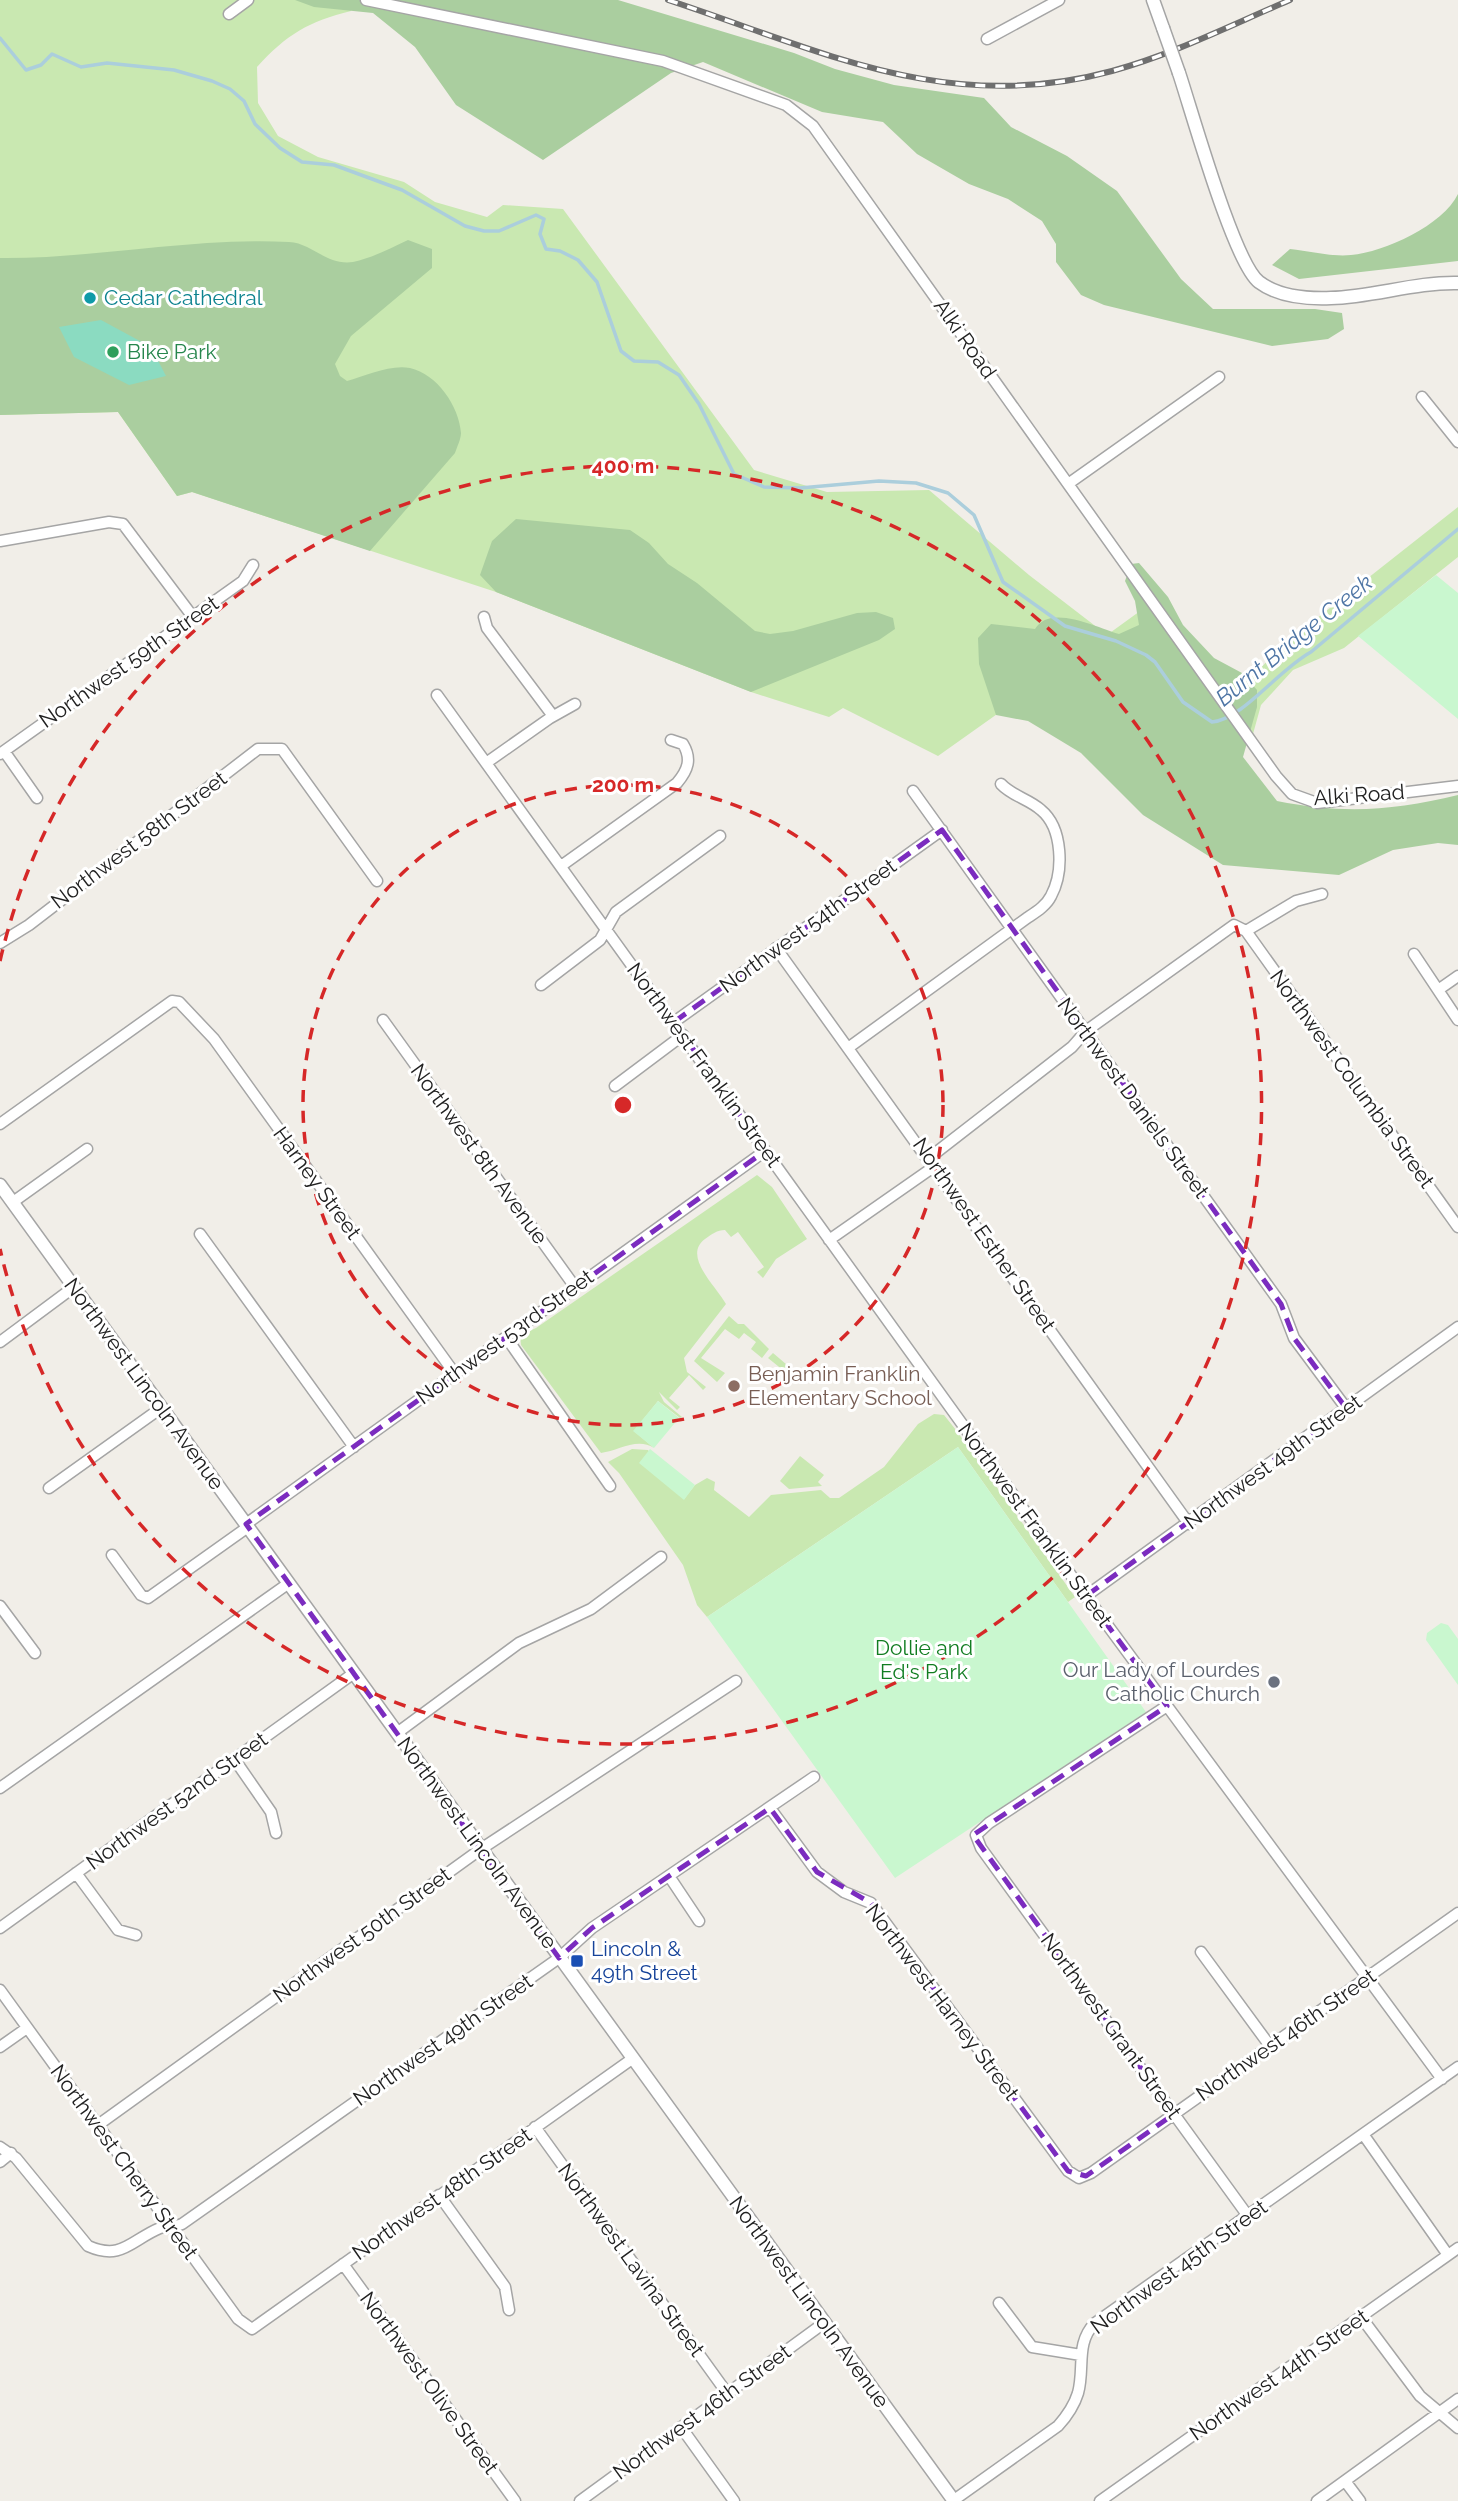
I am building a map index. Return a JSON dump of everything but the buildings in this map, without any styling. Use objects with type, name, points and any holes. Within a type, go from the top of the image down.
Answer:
[{"type":"street","points":[[229,14],[248,0]]},
{"type":"street","name":"Alki Road","points":[[366,0],[663,61],[786,105],[801,113],[813,126],[1228,710],[1292,794],[1317,803],[1458,786]]},
{"type":"street","points":[[988,39],[1059,0]]},
{"type":"street","points":[[1153,0],[1237,249],[1257,280],[1285,295],[1310,298],[1333,298],[1436,283],[1458,284]]},
{"type":"street","points":[[1068,484],[1219,377]]},
{"type":"street","points":[[1422,397],[1458,442]]},
{"type":"street","points":[[0,541],[109,522],[122,524],[193,617]]},
{"type":"street","name":"Northwest 59th Street","points":[[2,752],[243,581],[253,565]]},
{"type":"street","points":[[484,617],[487,628],[553,716]]},
{"type":"street","name":"Northwest Franklin Street","points":[[437,695],[1086,1596],[1442,2079]]},
{"type":"street","points":[[486,763],[553,716],[575,704]]},
{"type":"street","points":[[561,866],[677,783],[687,770],[687,752],[682,744],[671,740]]},
{"type":"street","name":"Northwest 58th Street","points":[[0,943],[29,925],[258,750],[282,749],[377,881]]},
{"type":"street","points":[[2,752],[37,798]]},
{"type":"street","points":[[848,1048],[1013,929],[1051,897],[1057,874],[1058,834],[1039,807],[1008,791],[1001,784]]},
{"type":"street","name":"Northwest Daniels Street","points":[[914,790],[1281,1304],[1294,1338],[1346,1408]]},
{"type":"street","name":"Northwest 54th Street","points":[[674,1023],[942,830]]},
{"type":"street","points":[[541,985],[600,940],[616,912],[720,836]]},
{"type":"street","points":[[829,1240],[932,1162],[1072,1048],[1086,1031],[1234,925],[1246,931],[1296,901],[1322,894]]},
{"type":"street","name":"Northwest Columbia Street","points":[[1246,931],[1458,1227]]},
{"type":"street","name":"Northwest Esther Street","points":[[776,948],[1189,1524]]},
{"type":"street","points":[[1414,954],[1458,1020]]},
{"type":"street","points":[[1438,990],[1458,976]]},
{"type":"street","name":"Harney Street","points":[[0,1124],[172,1001],[179,1002],[214,1039],[455,1374]]},
{"type":"street","name":"Northwest 8th Avenue","points":[[383,1020],[575,1287]]},
{"type":"street","points":[[615,1086],[683,1035]]},
{"type":"street","points":[[13,1202],[87,1149]]},
{"type":"street","name":"Northwest 53rd Street","points":[[112,1555],[141,1595],[148,1598],[765,1151]]},
{"type":"street","name":"Northwest Lincoln Avenue","points":[[0,1185],[954,2501]]},
{"type":"street","points":[[200,1234],[354,1447]]},
{"type":"street","points":[[0,1342],[74,1287]]},
{"type":"street","name":"Northwest 49th Street","points":[[1086,1596],[1458,1327]]},
{"type":"street","points":[[506,1337],[610,1486]]},
{"type":"street","points":[[49,1488],[161,1408]]},
{"type":"street","points":[[397,1733],[519,1643],[591,1609],[661,1557]]},
{"type":"street","points":[[0,1788],[289,1583]]},
{"type":"street","points":[[0,1606],[35,1653]]},
{"type":"street","name":"Northwest 52nd Street","points":[[0,1928],[354,1673]]},
{"type":"street","name":"Northwest 50th Street","points":[[98,2125],[481,1849],[736,1681]]},
{"type":"street","name":"Northwest Grant Street","points":[[1167,1706],[989,1823],[976,1835],[981,1848],[1248,2216]]},
{"type":"street","points":[[235,1760],[271,1812],[276,1833]]},
{"type":"street","name":"Northwest 49th Street","points":[[11,2153],[88,2246],[96,2250],[104,2253],[122,2250],[164,2227],[172,2228],[182,2224],[559,1958],[592,1928],[814,1777]]},
{"type":"street","name":"Northwest Harney Street","points":[[770,1808],[817,1872],[844,1892],[871,1903],[1068,2171],[1079,2178]]},
{"type":"street","points":[[76,1873],[118,1930],[136,1934]]},
{"type":"street","points":[[669,1876],[699,1921]]},
{"type":"street","name":"Northwest 46th Street","points":[[1079,2178],[1091,2173],[1458,1913]]},
{"type":"street","points":[[1201,1952],[1270,2046]]},
{"type":"street","name":"Northwest Cherry Street","points":[[0,1990],[238,2319],[253,2329]]},
{"type":"street","points":[[0,2047],[27,2028]]},
{"type":"street","name":"Northwest 48th Street","points":[[253,2329],[632,2059]]},
{"type":"street","name":"Northwest 45th Street","points":[[954,2501],[1058,2426],[1070,2412],[1079,2392],[1081,2355],[1086,2335],[1095,2323],[1458,2067]]},
{"type":"street","name":"Northwest Lavina Street","points":[[535,2127],[727,2393]]},
{"type":"street","points":[[1363,2134],[1453,2252]]},
{"type":"street","points":[[0,2147],[11,2153],[0,2162]]},
{"type":"street","points":[[439,2195],[505,2287],[509,2310]]},
{"type":"street","name":"Northwest 44th Street","points":[[1100,2501],[1453,2252]]},
{"type":"street","name":"Northwest Olive Street","points":[[342,2264],[515,2501]]},
{"type":"street","points":[[999,2303],[1032,2347],[1081,2355]]},
{"type":"street","points":[[1361,2317],[1420,2396],[1458,2428]]},
{"type":"street","name":"Northwest 46th Street","points":[[580,2501],[824,2323]]},
{"type":"street","points":[[1317,2501],[1458,2399]]},
{"type":"street","points":[[681,2427],[733,2501]]},
{"type":"street","points":[[1345,2481],[1360,2501]]},
{"type":"highlighted area","points":[[942,830],[1281,1304],[1294,1338],[1346,1408],[1086,1596],[1167,1706],[973,1835],[1174,2114],[1086,2176],[1068,2171],[871,1903],[817,1872],[770,1808],[592,1928],[559,1958],[246,1524],[765,1151],[674,1022]]},
{"type":"green space","points":[[0,0],[348,0],[351,11],[323,19],[299,31],[278,46],[257,67],[258,103],[278,136],[318,157],[404,182],[435,202],[487,217],[503,205],[563,209],[754,470],[827,492],[929,490],[1029,575],[1107,635],[1147,606],[1223,706],[1283,645],[1458,507],[1458,557],[1344,648],[1293,670],[1261,705],[1253,734],[1242,745],[1076,658],[938,756],[843,708],[829,717],[751,692],[496,592],[192,492],[177,496],[118,412],[0,415]]},
{"type":"green space","points":[[295,0],[618,0],[894,85],[984,98],[1011,127],[1067,156],[1117,191],[1181,279],[1213,309],[1315,309],[1342,313],[1344,329],[1328,339],[1272,346],[1104,305],[1081,295],[1056,262],[1056,244],[1042,221],[1008,199],[969,184],[917,154],[883,122],[822,112],[703,62],[671,73],[543,160],[456,105],[415,47],[373,13],[314,7]]},
{"type":"green space","points":[[1458,194],[1458,261],[1299,279],[1272,265],[1290,249],[1328,255],[1351,255],[1396,243],[1440,216]]},
{"type":"green space","points":[[408,240],[432,249],[432,268],[351,336],[335,364],[340,376],[347,381],[395,368],[420,371],[437,384],[451,402],[461,435],[455,453],[370,551],[192,492],[177,496],[118,412],[0,415],[0,258],[253,241],[297,243],[335,261],[353,262]]},
{"type":"green space","name":"Bike Park","points":[[101,320],[151,347],[166,376],[129,385],[74,357],[59,327]]},
{"type":"green space","points":[[516,519],[630,530],[649,543],[668,564],[697,583],[755,631],[770,634],[793,631],[857,613],[876,612],[893,618],[895,629],[879,640],[751,692],[496,592],[480,575],[492,541]]},
{"type":"green space","points":[[1139,563],[1168,597],[1183,625],[1214,658],[1242,673],[1257,690],[1257,707],[1243,757],[1277,801],[1324,808],[1367,809],[1411,805],[1458,795],[1458,845],[1438,843],[1393,850],[1339,875],[1223,865],[1143,815],[1081,753],[1028,721],[996,715],[979,664],[978,638],[991,624],[1035,629],[1052,618],[1063,618],[1119,634],[1139,625],[1135,601],[1125,581],[1131,564]]},
{"type":"green space","points":[[1436,575],[1458,593],[1458,719],[1358,636]]},
{"type":"green space","points":[[757,1175],[772,1187],[807,1239],[776,1259],[763,1278],[757,1272],[764,1267],[738,1232],[731,1237],[725,1230],[719,1231],[705,1239],[699,1246],[699,1262],[726,1304],[684,1358],[687,1372],[706,1387],[703,1390],[689,1375],[669,1398],[680,1407],[677,1410],[659,1392],[664,1402],[682,1417],[658,1401],[634,1431],[654,1448],[634,1444],[601,1453],[521,1345],[520,1335],[536,1328]]},
{"type":"green space","points":[[729,1316],[738,1324],[744,1324],[769,1349],[762,1358],[751,1349],[756,1342],[744,1333],[739,1339],[725,1329],[701,1358],[725,1373],[717,1382],[694,1361]]},
{"type":"green space","points":[[773,1353],[793,1370],[789,1375],[768,1358]]},
{"type":"green space","points":[[658,1401],[679,1418],[654,1448],[633,1431]]},
{"type":"green space","points":[[934,1414],[944,1415],[956,1430],[1075,1597],[1068,1602],[958,1447],[707,1617],[697,1605],[683,1565],[619,1473],[608,1462],[632,1449],[648,1450],[684,1499],[695,1485],[707,1478],[715,1482],[714,1490],[749,1517],[771,1495],[821,1490],[830,1498],[839,1498],[884,1467],[918,1424]]},
{"type":"green space","name":"Dollie and Ed's Park","points":[[958,1447],[1146,1712],[895,1878],[707,1617]]},
{"type":"green space","points":[[650,1449],[695,1485],[684,1500],[639,1463]]},
{"type":"green space","points":[[800,1456],[824,1475],[818,1482],[822,1486],[789,1489],[780,1481]]},
{"type":"green space","points":[[1441,1623],[1448,1625],[1458,1639],[1458,1685],[1426,1640],[1427,1633]]},
{"type":"waterway","name":"Burnt Bridge Creek","points":[[0,38],[26,70],[41,65],[52,54],[81,67],[107,63],[174,70],[212,81],[230,89],[244,101],[255,124],[280,148],[302,162],[334,165],[402,190],[465,226],[484,231],[499,231],[536,215],[544,219],[540,234],[546,249],[560,251],[578,260],[597,282],[621,351],[634,361],[658,362],[679,375],[699,404],[734,474],[764,487],[800,488],[879,481],[916,483],[948,493],[974,515],[1003,582],[1065,626],[1116,641],[1146,655],[1155,662],[1183,702],[1212,722],[1224,719],[1248,703],[1458,529]]},
{"type":"railway","points":[[668,0],[778,39],[885,71],[939,81],[994,86],[1052,83],[1112,71],[1180,48],[1290,0]]},
{"type":"place","name":"Cedar Cathedral","points":[[90,298]]},
{"type":"place","name":"Bike Park","points":[[113,352]]},
{"type":"place","name":"Benjamin Franklin Elementary School","points":[[734,1386]]},
{"type":"place","name":"Our Lady of Lourdes Catholic Church","points":[[1274,1682]]},
{"type":"place","name":"Lincoln & 49th Street","points":[[577,1961]]}]
